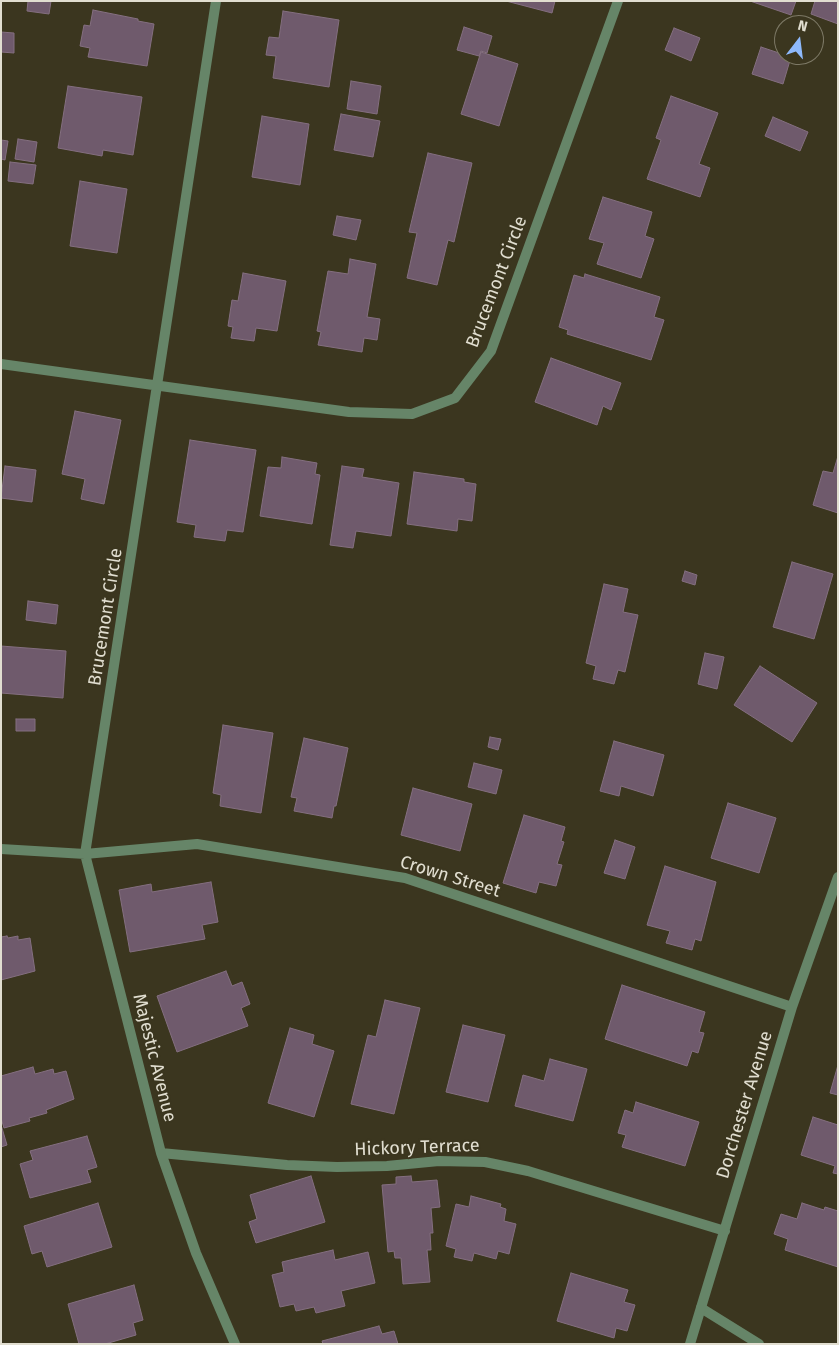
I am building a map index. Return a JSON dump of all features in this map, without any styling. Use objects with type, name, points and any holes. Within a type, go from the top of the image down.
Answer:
[{"type":"street","name":"Brucemont Circle","points":[[85,854],[216,1]]},
{"type":"street","name":"Brucemont Circle","points":[[1,364],[349,412],[412,414],[455,398],[491,351],[618,1]]},
{"type":"street","name":"Crown Street","points":[[85,854],[197,844],[405,878],[792,1007]]},
{"type":"street","points":[[1,849],[85,854]]},
{"type":"street","name":"Majestic Avenue","points":[[85,854],[161,1153],[196,1253],[235,1344]]},
{"type":"street","name":"Dorchester Avenue","points":[[690,1344],[792,1007],[838,877]]},
{"type":"street","name":"Hickory Terrace","points":[[161,1153],[287,1165],[337,1167],[387,1166],[439,1161],[486,1162],[528,1171],[725,1230]]},
{"type":"street","points":[[701,1308],[759,1344]]},
{"type":"building","points":[[28,1],[51,1],[49,14],[27,11]]},
{"type":"building","points":[[506,1],[555,1],[552,13]]},
{"type":"building","points":[[750,1],[796,1],[791,15]]},
{"type":"building","points":[[815,1],[838,1],[838,24],[824,19],[824,15],[811,14]]},
{"type":"building","points":[[93,10],[154,24],[147,66],[88,57],[90,48],[80,46],[84,25],[90,26]]},
{"type":"building","points":[[283,11],[339,20],[329,87],[273,78],[276,56],[266,55],[269,37],[279,38]]},
{"type":"building","points":[[464,27],[492,36],[487,53],[481,51],[479,56],[457,50]]},
{"type":"building","points":[[674,28],[700,38],[691,61],[665,50]]},
{"type":"building","points":[[1,32],[14,33],[14,53],[1,52]]},
{"type":"building","points":[[761,47],[774,51],[774,65],[789,65],[783,84],[752,74]]},
{"type":"building","points":[[481,52],[518,64],[499,126],[461,114]]},
{"type":"building","points":[[351,81],[381,86],[377,114],[347,109]]},
{"type":"building","points":[[68,86],[142,97],[133,155],[103,150],[102,156],[58,148]]},
{"type":"building","points":[[671,96],[718,113],[699,164],[710,168],[700,197],[647,179],[661,140],[656,138]]},
{"type":"building","points":[[341,114],[380,121],[373,157],[334,150]]},
{"type":"building","points":[[262,116],[309,124],[300,185],[252,177]]},
{"type":"building","points":[[773,117],[808,132],[800,151],[765,136]]},
{"type":"building","points":[[18,139],[37,142],[34,162],[15,159]]},
{"type":"building","points":[[1,140],[8,141],[5,160],[1,159]]},
{"type":"building","points":[[428,153],[472,163],[454,242],[448,240],[437,285],[407,278],[417,233],[409,232]]},
{"type":"building","points":[[10,162],[36,165],[33,184],[8,181]]},
{"type":"building","points":[[80,181],[127,189],[117,253],[70,246]]},
{"type":"building","points":[[603,197],[652,212],[645,236],[654,239],[641,278],[597,264],[604,243],[589,239]]},
{"type":"building","points":[[337,216],[361,220],[356,240],[333,235]]},
{"type":"building","points":[[350,259],[376,264],[367,317],[380,319],[377,340],[364,338],[362,352],[318,345],[321,332],[317,331],[328,271],[348,274]]},
{"type":"building","points":[[243,273],[286,281],[277,331],[256,328],[254,341],[231,338],[233,327],[228,326],[232,300],[238,301]]},
{"type":"building","points":[[585,274],[660,297],[654,317],[664,320],[651,360],[567,334],[568,330],[559,327],[574,275],[584,278]]},
{"type":"building","points":[[551,358],[621,383],[611,410],[603,406],[597,425],[535,402]]},
{"type":"building","points":[[75,411],[121,420],[104,504],[81,499],[85,479],[62,474]]},
{"type":"building","points":[[190,440],[256,450],[243,532],[227,530],[225,541],[194,537],[196,525],[177,522]]},
{"type":"building","points":[[838,456],[838,513],[813,505],[823,471],[833,473]]},
{"type":"building","points":[[282,457],[317,463],[315,474],[320,475],[312,524],[260,516],[268,467],[281,468]]},
{"type":"building","points":[[5,466],[36,470],[32,502],[1,498]]},
{"type":"building","points":[[342,466],[364,469],[362,477],[399,483],[391,536],[356,531],[353,548],[330,545]]},
{"type":"building","points":[[414,472],[464,479],[464,482],[476,484],[472,521],[458,519],[457,531],[407,524]]},
{"type":"building","points":[[792,562],[833,574],[814,639],[773,627]]},
{"type":"building","points":[[685,571],[697,575],[695,585],[682,581]]},
{"type":"building","points":[[604,584],[628,589],[623,612],[638,615],[625,672],[618,670],[614,684],[593,679],[596,666],[586,663]]},
{"type":"building","points":[[28,601],[58,605],[56,624],[26,620]]},
{"type":"building","points":[[1,646],[66,651],[63,698],[1,693]]},
{"type":"building","points":[[705,653],[724,657],[717,689],[698,684]]},
{"type":"building","points":[[760,666],[817,703],[792,742],[734,705]]},
{"type":"building","points":[[16,719],[35,719],[35,731],[16,731]]},
{"type":"building","points":[[223,725],[273,733],[261,813],[220,806],[221,795],[213,793]]},
{"type":"building","points":[[490,737],[501,739],[498,750],[488,747]]},
{"type":"building","points":[[304,738],[348,748],[332,818],[294,811],[297,798],[291,797]]},
{"type":"building","points":[[614,741],[664,755],[653,796],[621,786],[619,796],[600,791]]},
{"type":"building","points":[[474,763],[502,770],[496,794],[468,787]]},
{"type":"building","points":[[413,788],[472,804],[460,851],[401,835]]},
{"type":"building","points":[[728,803],[776,818],[759,873],[711,858]]},
{"type":"building","points":[[524,815],[565,827],[561,841],[564,842],[557,864],[562,865],[556,886],[539,882],[536,893],[503,883]]},
{"type":"building","points":[[615,840],[635,847],[625,879],[604,873]]},
{"type":"building","points":[[665,866],[716,882],[701,941],[695,939],[692,950],[666,943],[670,931],[647,925]]},
{"type":"building","points":[[211,882],[218,922],[202,925],[205,939],[130,952],[119,890],[151,884],[152,892]]},
{"type":"building","points":[[7,936],[8,938],[18,936],[18,940],[30,938],[35,971],[1,980],[1,937]]},
{"type":"building","points":[[226,971],[232,986],[242,982],[250,1004],[241,1008],[248,1026],[177,1052],[157,996]]},
{"type":"building","points":[[622,985],[705,1012],[699,1032],[704,1033],[698,1053],[692,1051],[687,1066],[605,1039]]},
{"type":"building","points":[[385,1000],[420,1008],[394,1114],[351,1104],[368,1035],[376,1037]]},
{"type":"building","points":[[463,1025],[505,1035],[488,1102],[446,1092]]},
{"type":"building","points":[[290,1028],[314,1035],[312,1044],[334,1051],[314,1117],[268,1103]]},
{"type":"building","points":[[550,1059],[587,1069],[573,1121],[515,1106],[523,1075],[544,1081]]},
{"type":"building","points":[[838,1065],[838,1095],[830,1093]]},
{"type":"building","points":[[33,1067],[35,1074],[53,1069],[54,1074],[66,1071],[74,1099],[46,1110],[47,1113],[29,1118],[30,1121],[4,1128],[1,1118],[1,1076]]},
{"type":"building","points":[[636,1102],[699,1122],[685,1166],[622,1147],[626,1135],[618,1133],[625,1110],[633,1113]]},
{"type":"building","points":[[813,1117],[838,1125],[838,1174],[833,1173],[835,1166],[801,1155]]},
{"type":"building","points":[[1,1129],[7,1145],[1,1147]]},
{"type":"building","points":[[87,1136],[97,1167],[87,1170],[91,1182],[30,1198],[20,1164],[33,1160],[30,1151]]},
{"type":"building","points":[[311,1176],[325,1222],[256,1243],[249,1222],[257,1219],[250,1195]]},
{"type":"building","points":[[411,1176],[412,1182],[437,1180],[440,1207],[431,1208],[433,1233],[430,1233],[431,1250],[427,1250],[430,1282],[403,1284],[401,1258],[395,1258],[394,1251],[388,1252],[382,1185],[396,1184],[396,1177]]},
{"type":"building","points":[[471,1196],[501,1204],[500,1207],[506,1209],[504,1221],[516,1224],[509,1254],[498,1251],[496,1259],[474,1253],[472,1261],[454,1257],[456,1249],[446,1246],[456,1204],[469,1207]]},
{"type":"building","points":[[98,1203],[112,1247],[47,1267],[42,1251],[32,1254],[24,1226]]},
{"type":"building","points":[[802,1203],[824,1210],[825,1207],[838,1211],[838,1267],[785,1250],[788,1239],[774,1234],[781,1214],[797,1219]]},
{"type":"building","points":[[333,1250],[335,1260],[368,1252],[375,1283],[341,1291],[345,1306],[316,1313],[314,1307],[296,1311],[294,1304],[280,1307],[272,1275],[284,1272],[282,1262]]},
{"type":"building","points":[[571,1273],[628,1290],[624,1302],[635,1305],[627,1331],[616,1328],[614,1338],[557,1321]]},
{"type":"building","points":[[134,1285],[143,1320],[133,1323],[136,1335],[105,1344],[79,1344],[68,1304]]},
{"type":"building","points":[[379,1326],[382,1334],[394,1331],[398,1344],[323,1344],[322,1341]]}]
